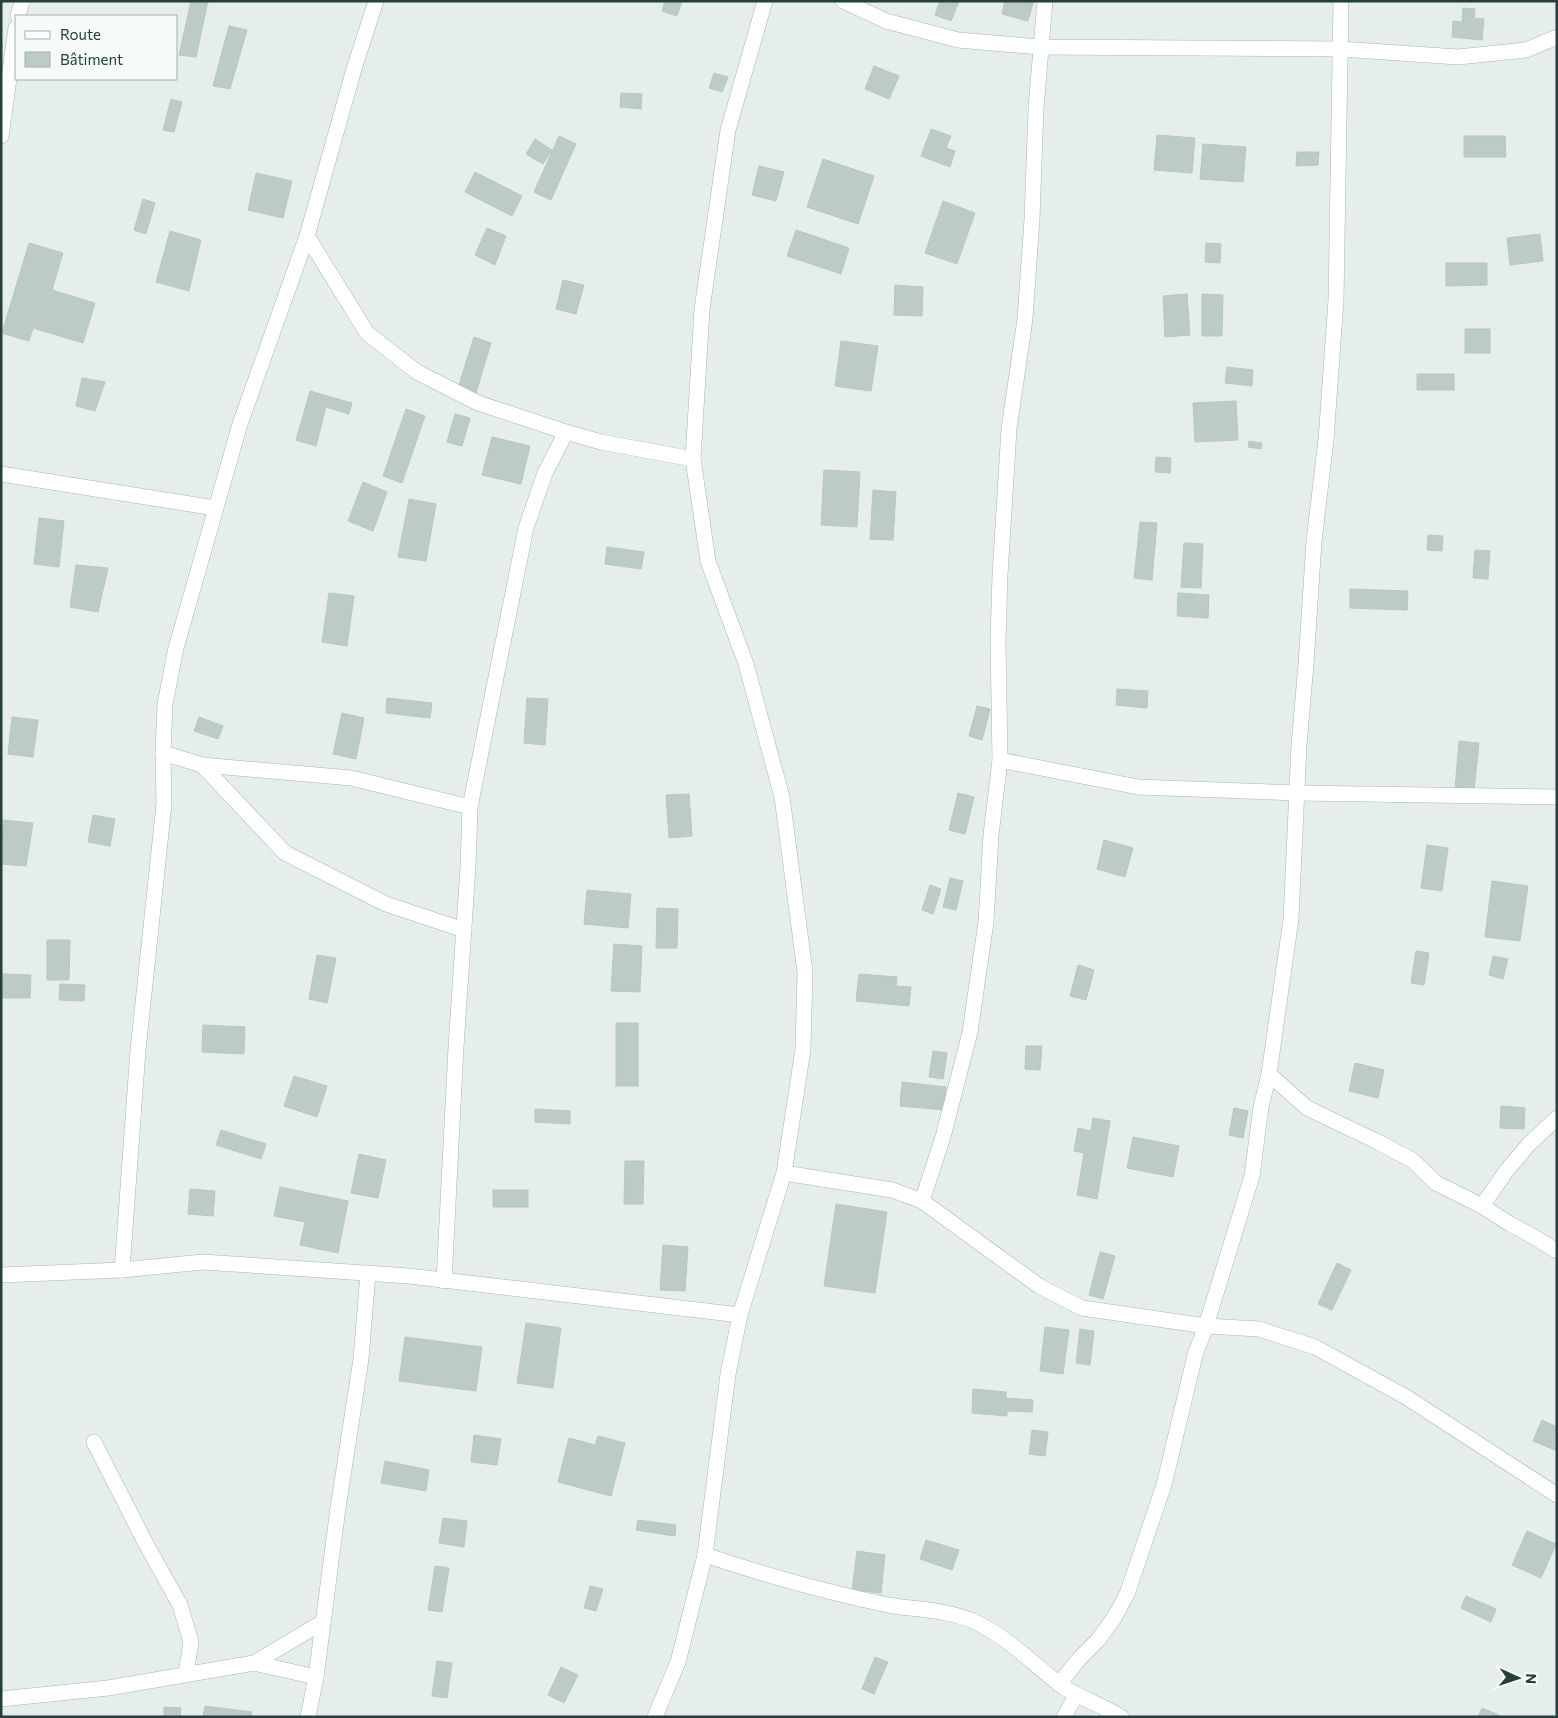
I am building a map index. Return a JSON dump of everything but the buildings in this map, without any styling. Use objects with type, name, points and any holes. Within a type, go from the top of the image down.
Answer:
[{"type":"street","points":[[18,15],[22,1]]},
{"type":"street","points":[[122,1270],[138,1050],[164,804],[163,753],[165,704],[176,648],[240,424],[307,236],[354,69],[376,1]]},
{"type":"street","points":[[655,1717],[678,1662],[705,1555],[728,1374],[740,1315],[784,1173],[803,1049],[805,972],[782,797],[746,664],[708,561],[693,459],[702,310],[728,130],[765,1]]},
{"type":"street","points":[[844,1],[886,21],[958,40],[1040,46],[1340,49],[1458,57],[1526,50],[1557,37]]},
{"type":"street","points":[[922,1202],[943,1137],[970,1032],[986,922],[991,835],[1000,760],[998,640],[1009,429],[1026,299],[1032,220],[1036,108],[1044,1]]},
{"type":"street","points":[[1059,1684],[1098,1640],[1114,1618],[1127,1594],[1164,1485],[1195,1354],[1206,1326],[1252,1176],[1261,1108],[1269,1074],[1290,919],[1314,541],[1326,440],[1336,300],[1341,1]]},
{"type":"street","points":[[1,136],[15,35]]},
{"type":"street","points":[[307,236],[368,333],[416,372],[478,403],[566,432],[601,442],[693,459]]},
{"type":"street","points":[[444,1282],[470,807],[526,528],[545,473],[566,432]]},
{"type":"street","points":[[1,474],[215,508]]},
{"type":"street","points":[[163,753],[202,765],[351,778],[470,807]]},
{"type":"street","points":[[1000,760],[1138,787],[1297,793],[1557,797]]},
{"type":"street","points":[[202,765],[284,853],[386,904],[464,930]]},
{"type":"street","points":[[1269,1074],[1307,1108],[1412,1160],[1436,1183],[1482,1206],[1557,1251]]},
{"type":"street","points":[[1482,1206],[1507,1170],[1529,1144],[1557,1118]]},
{"type":"street","points":[[784,1173],[892,1190],[922,1202],[1039,1286],[1082,1308],[1206,1326],[1259,1330],[1315,1347],[1406,1397],[1557,1495]]},
{"type":"street","points":[[1,1275],[122,1270],[204,1262],[368,1273],[569,1294],[740,1315]]},
{"type":"street","points":[[308,1717],[316,1677],[338,1508],[361,1359],[368,1273]]},
{"type":"street","points":[[94,1442],[146,1544],[180,1605],[191,1642],[186,1674]]},
{"type":"street","points":[[705,1555],[756,1572],[826,1591],[889,1605],[952,1614],[989,1629],[1012,1644],[1059,1684],[1121,1717]]},
{"type":"street","points":[[1,1699],[68,1693],[254,1663],[323,1622]]},
{"type":"street","points":[[254,1663],[316,1677]]},
{"type":"street","points":[[1064,1717],[1076,1694]]}]
